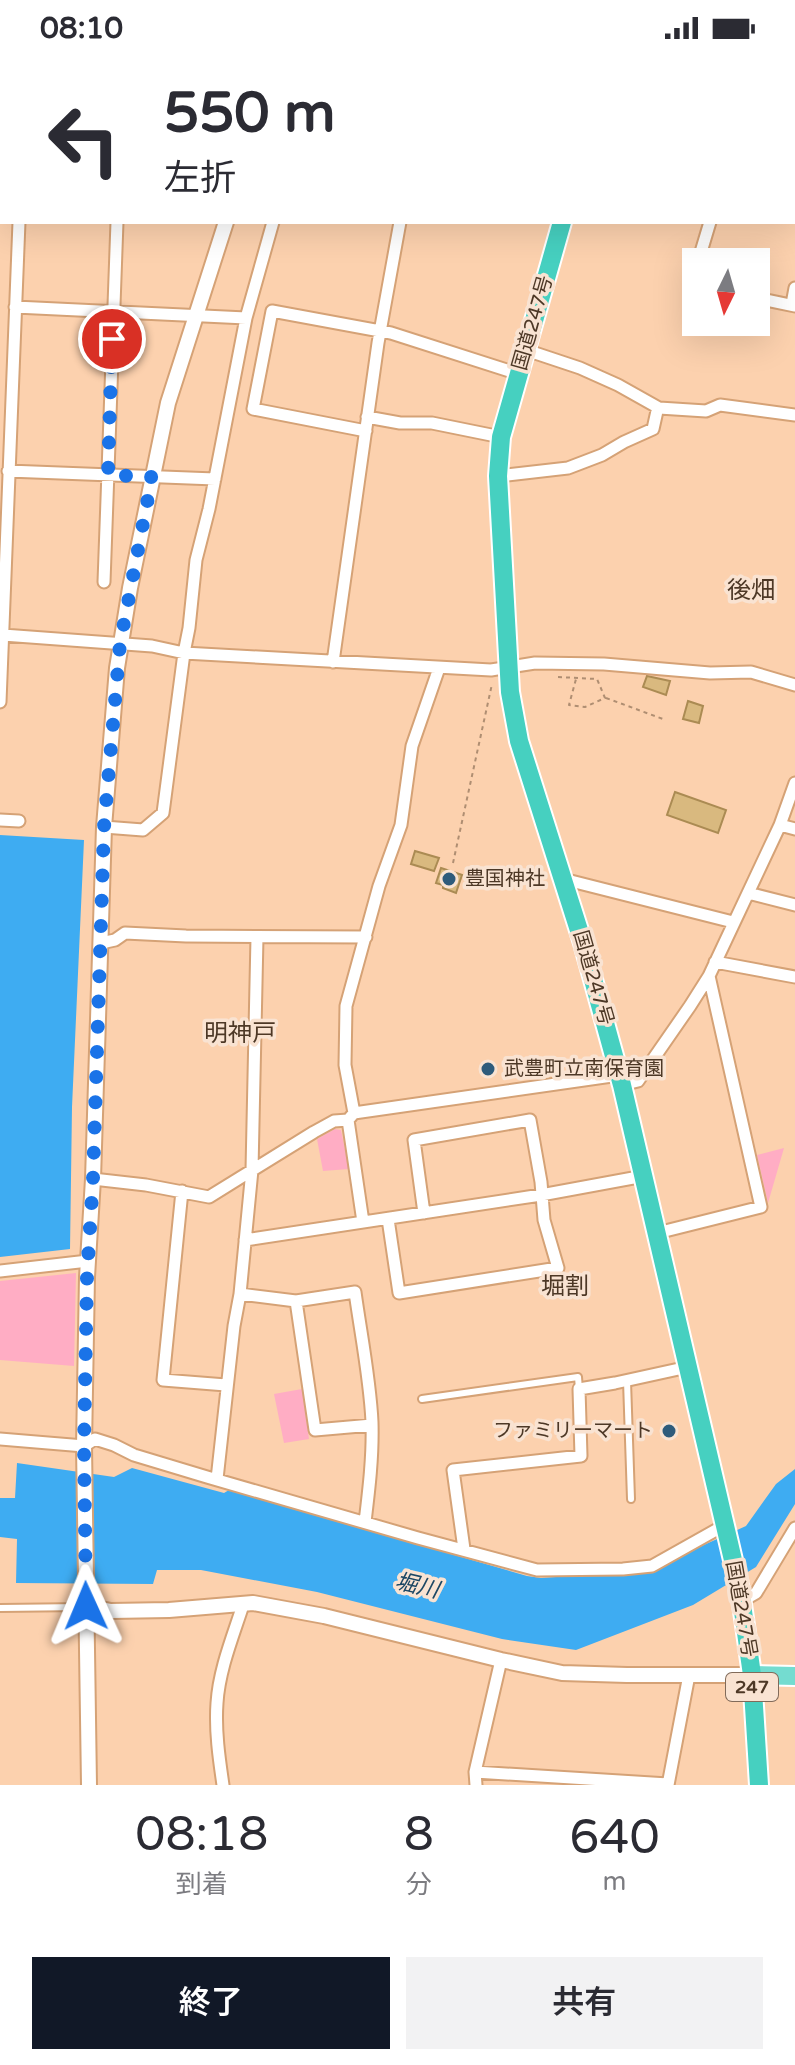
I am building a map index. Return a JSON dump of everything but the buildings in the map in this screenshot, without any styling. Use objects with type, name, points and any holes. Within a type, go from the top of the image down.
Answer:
[{"type":"highway","name":"国道247号","points":[[561,224],[501,437],[498,476],[513,715],[583,943],[621,1080],[741,1596],[752,1675],[759,1785]]},
{"type":"main road","points":[[752,1675],[795,1676]]},
{"type":"street","points":[[0,702],[19,224]]},
{"type":"street","points":[[104,582],[117,224]]},
{"type":"street","points":[[89,1785],[84,1446],[104,827],[120,644],[152,477],[168,403],[225,224]]},
{"type":"street","points":[[104,827],[143,830],[163,813],[196,560],[246,318],[272,224]]},
{"type":"street","points":[[333,662],[367,417],[400,224]]},
{"type":"street","points":[[702,248],[709,224]]},
{"type":"street","points":[[770,301],[793,305],[795,288]]},
{"type":"street","points":[[15,307],[246,318]]},
{"type":"street","points":[[366,431],[253,409],[272,311],[381,332],[519,374]]},
{"type":"street","points":[[526,350],[580,368],[659,408],[706,411],[720,405],[795,415]]},
{"type":"street","points":[[498,476],[554,471],[585,462],[653,429],[659,408]]},
{"type":"street","points":[[367,417],[400,423],[432,423],[501,437]]},
{"type":"street","points":[[8,471],[215,479]]},
{"type":"street","points":[[3,635],[171,649],[184,653],[439,668],[491,670],[535,663],[604,664],[710,673],[751,672],[795,685]]},
{"type":"street","points":[[363,1222],[345,1065],[346,1006],[379,886],[401,825],[412,746],[439,668]]},
{"type":"street","points":[[93,1179],[209,1197],[334,1121],[351,1116],[621,1080],[638,1081],[709,976],[780,825],[795,783]]},
{"type":"street","points":[[0,820],[19,821]]},
{"type":"street","points":[[780,825],[795,829]]},
{"type":"street","points":[[563,879],[733,922]]},
{"type":"street","points":[[748,893],[795,905]]},
{"type":"street","points":[[101,943],[115,940],[125,933],[366,937]]},
{"type":"street","points":[[217,1479],[252,1170],[257,937]]},
{"type":"street","points":[[715,962],[795,977]]},
{"type":"street","points":[[657,1233],[761,1207],[709,976]]},
{"type":"street","points":[[388,1219],[399,1293],[558,1268],[544,1220],[530,1120],[414,1140],[424,1213]]},
{"type":"street","points":[[245,1240],[541,1195],[644,1176]]},
{"type":"street","points":[[182,1191],[163,1380],[226,1385]]},
{"type":"street","points":[[0,1271],[88,1261]]},
{"type":"street","points":[[240,1294],[296,1301],[355,1292],[372,1425],[365,1522]]},
{"type":"street","points":[[296,1301],[315,1430],[372,1425]]},
{"type":"street","points":[[464,1549],[453,1470],[581,1456],[579,1389],[688,1367]]},
{"type":"street","points":[[0,1439],[84,1446],[95,1439],[134,1455],[537,1570],[652,1566],[725,1529]]},
{"type":"street","points":[[741,1596],[756,1593],[795,1528]]},
{"type":"street","points":[[86,1606],[111,1611],[169,1610],[253,1603],[324,1616],[562,1673],[752,1675]]},
{"type":"street","points":[[223,1785],[217,1741],[217,1701],[243,1605]]},
{"type":"street","points":[[476,1785],[475,1772],[501,1660]]},
{"type":"street","points":[[475,1772],[668,1784],[689,1675]]},
{"type":"lane","points":[[422,1399],[578,1377],[579,1389]]},
{"type":"lane","points":[[627,1381],[631,1499]]},
{"type":"lane","points":[[0,1608],[86,1606]]},
{"type":"path","points":[[548,676],[597,679],[605,698]]},
{"type":"path","points":[[576,679],[569,705],[585,707],[605,698],[663,719]]},
{"type":"path","points":[[453,863],[492,683]]},
{"type":"shaded area","points":[[335,1129],[341,1130],[349,1169],[323,1171],[317,1139]]},
{"type":"shaded area","points":[[784,1148],[768,1203],[757,1155]]},
{"type":"shaded area","points":[[76,1273],[74,1366],[0,1360],[0,1281]]},
{"type":"shaded area","points":[[302,1389],[309,1439],[284,1443],[274,1394]]},
{"type":"water","points":[[0,835],[84,840],[72,1107],[70,1249],[0,1257]]},
{"type":"water","name":"堀川","points":[[17,1463],[114,1477],[132,1468],[224,1493],[229,1490],[541,1578],[646,1571],[746,1526],[776,1484],[795,1469],[795,1504],[756,1567],[693,1605],[576,1650],[502,1639],[317,1592],[201,1570],[157,1570],[153,1584],[16,1583],[17,1539],[0,1537],[0,1498],[15,1498]]},
{"type":"place","name":"豊国神社","points":[[449,879]]},
{"type":"place","name":"武豊町立南保育園","points":[[488,1069]]},
{"type":"place","name":"ファミリーマート","points":[[669,1431]]},
{"type":"district","name":"後畑","points":[[751,590]]},
{"type":"district","name":"明神戸","points":[[240,1033]]},
{"type":"district","name":"堀割","points":[[565,1286]]},
{"type":"route","points":[[86,1606],[84,1446],[87,1277],[104,827],[120,644],[152,477],[108,475],[112,339]]}]
